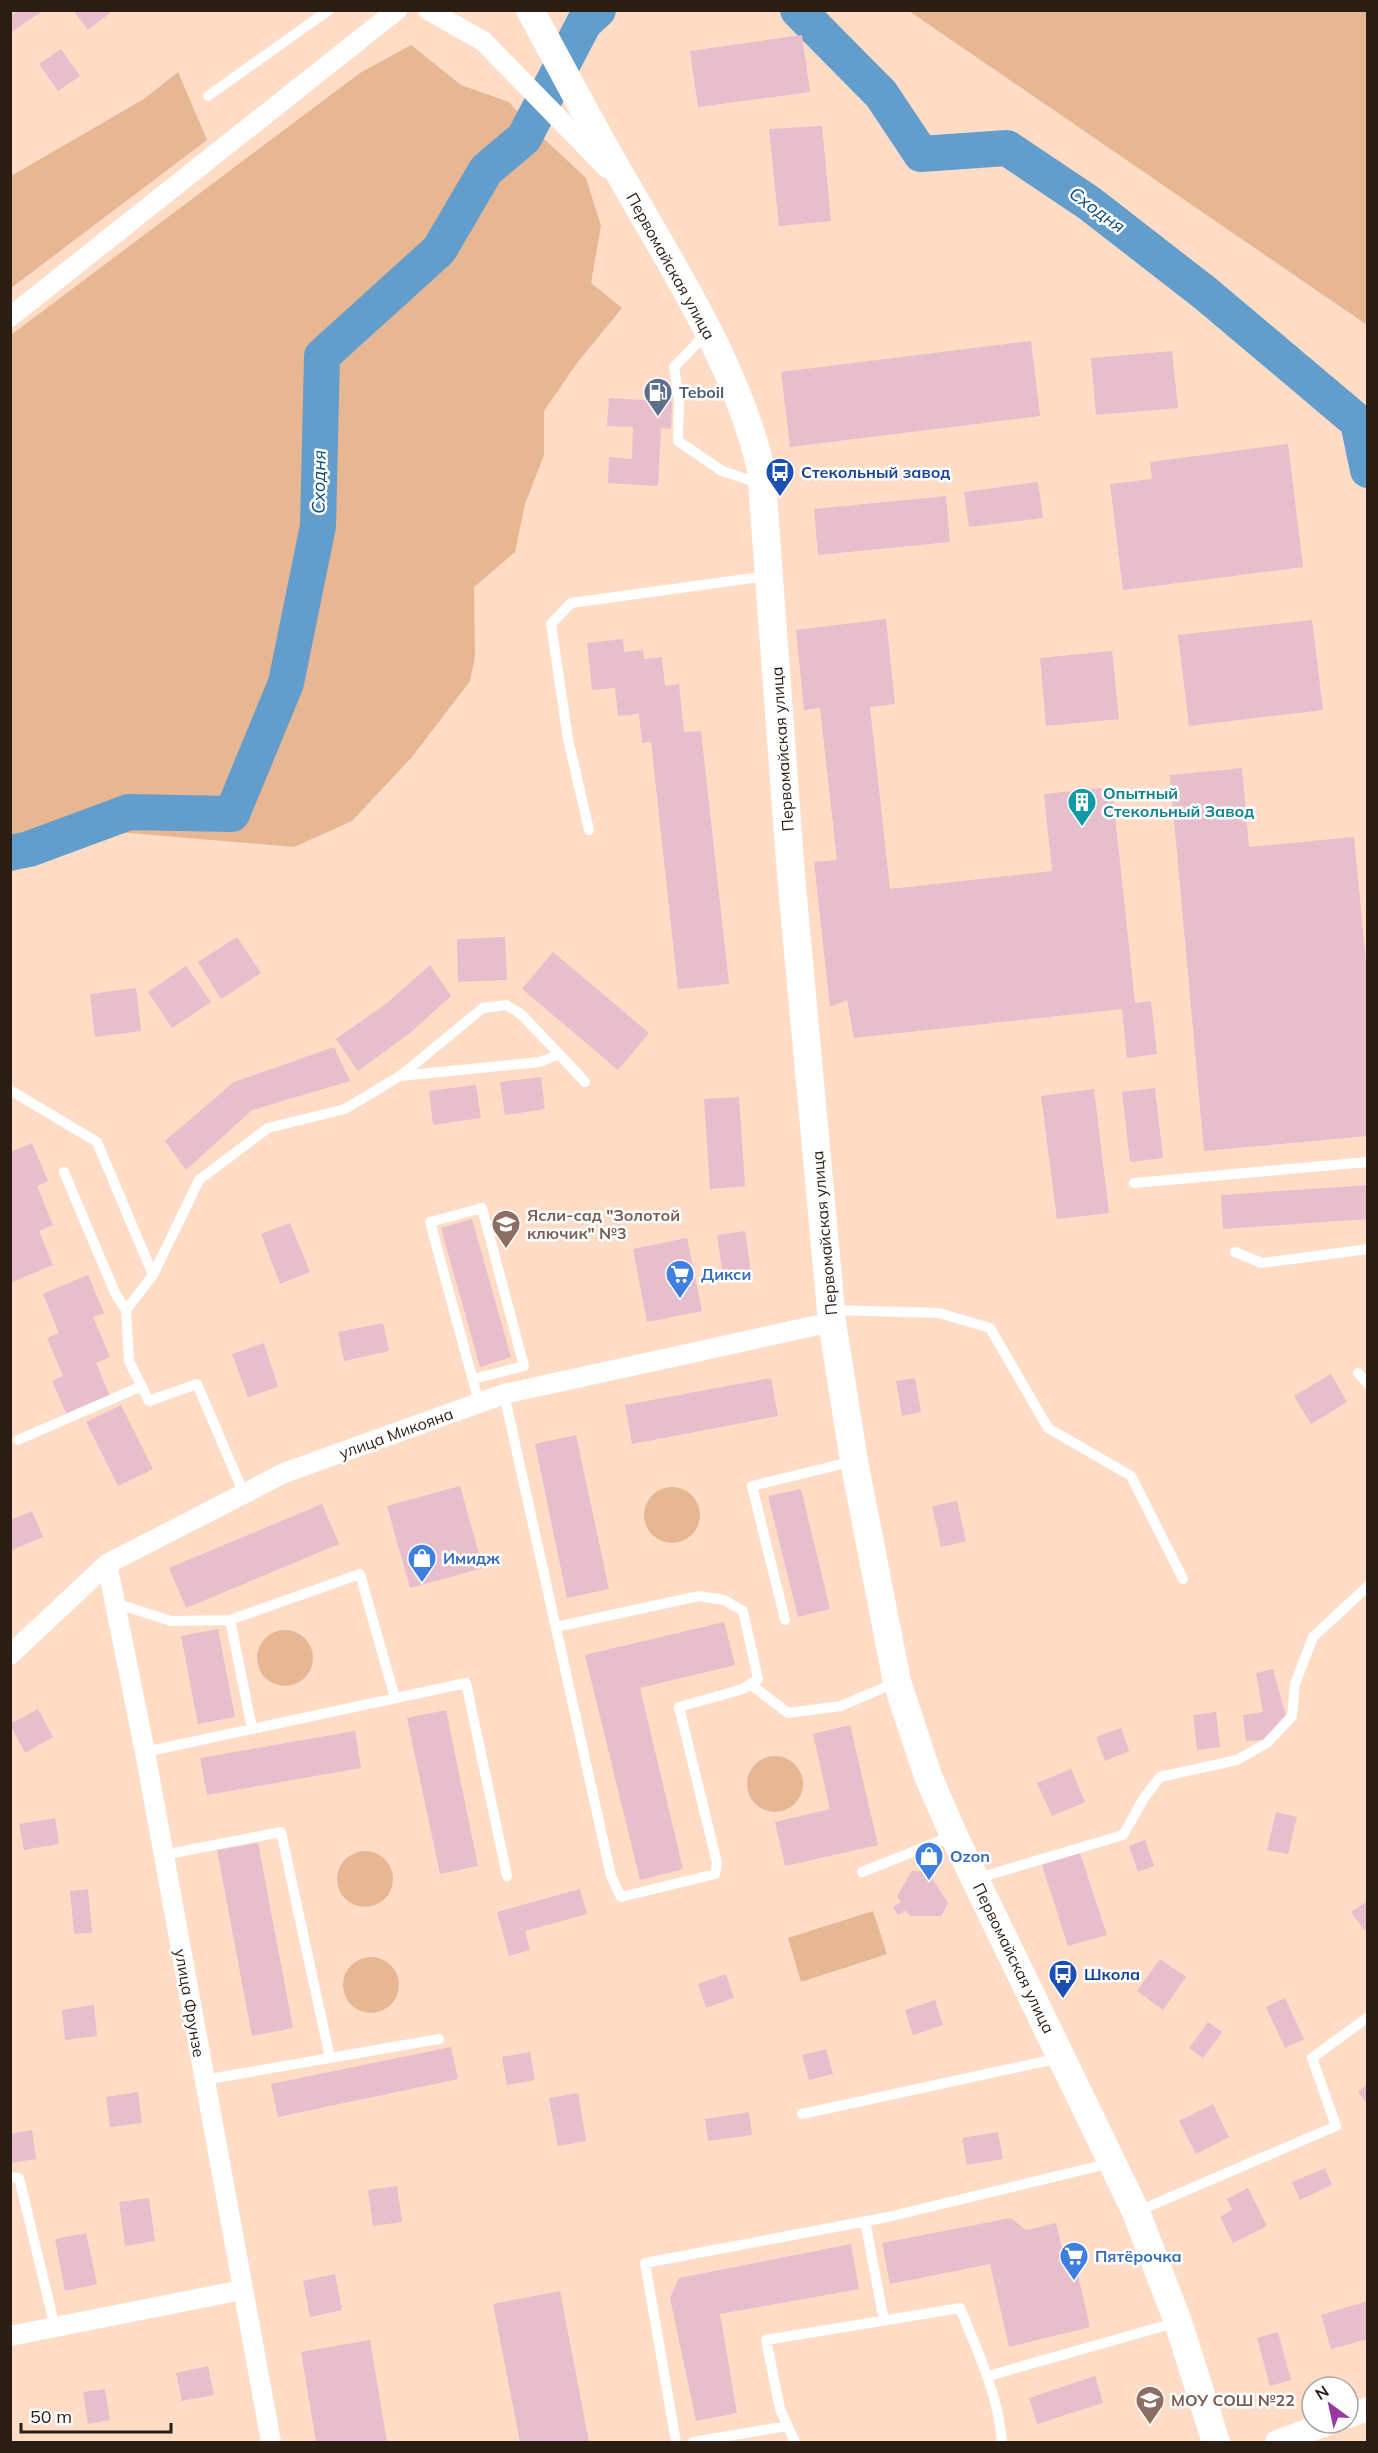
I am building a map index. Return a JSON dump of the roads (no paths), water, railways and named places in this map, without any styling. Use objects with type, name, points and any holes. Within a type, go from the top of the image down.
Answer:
[{"type":"main road","name":"Первомайская улица","points":[[530,10],[577,122],[627,188],[708,332],[736,390],[753,438],[762,485],[791,875],[831,1316],[854,1461],[897,1682],[928,1776],[954,1836],[1114,2162],[1136,2212],[1178,2322],[1216,2442]]},
{"type":"street","points":[[10,317],[397,10]]},
{"type":"street","points":[[428,10],[483,41],[522,81],[577,122]]},
{"type":"street","name":"улица Микояна","points":[[10,1655],[107,1564],[284,1473],[504,1394],[831,1316]]},
{"type":"street","name":"улица Фрунзе","points":[[107,1564],[145,1752],[272,2442]]},
{"type":"street","points":[[10,2336],[243,2290]]},
{"type":"street","points":[[1277,2442],[1300,2434]]},
{"type":"lane","points":[[208,96],[329,10]]},
{"type":"lane","points":[[708,332],[674,367],[679,400],[678,441],[722,471],[762,485]]},
{"type":"lane","points":[[590,831],[568,739],[551,624],[571,603],[770,576]]},
{"type":"lane","points":[[126,1310],[153,1275],[199,1180],[268,1128],[345,1109],[400,1076],[483,1008],[506,1005],[521,1014],[585,1082]]},
{"type":"lane","points":[[400,1076],[540,1062],[559,1054]]},
{"type":"lane","points":[[10,1089],[97,1142],[153,1275]]},
{"type":"lane","points":[[1134,1183],[1368,1162]]},
{"type":"lane","points":[[64,1172],[115,1293],[126,1310],[129,1361],[149,1401],[196,1384],[244,1494]]},
{"type":"lane","points":[[474,1379],[524,1366],[482,1208],[430,1222],[479,1403]]},
{"type":"lane","points":[[1235,1252],[1262,1263],[1368,1249]]},
{"type":"lane","points":[[831,1316],[939,1313],[990,1328],[1048,1428],[1131,1476],[1183,1579]]},
{"type":"lane","points":[[1358,1373],[1368,1384]]},
{"type":"lane","points":[[18,1440],[142,1386]]},
{"type":"lane","points":[[504,1394],[611,1876],[621,1897],[715,1874],[717,1863],[679,1707],[743,1689],[758,1679],[743,1611],[724,1600],[699,1596],[556,1627]]},
{"type":"lane","points":[[785,1620],[752,1486],[854,1461]]},
{"type":"lane","points":[[115,1603],[171,1621],[230,1620],[360,1574],[395,1698]]},
{"type":"lane","points":[[974,1879],[1123,1835],[1144,1798],[1160,1777],[1237,1760],[1267,1743],[1292,1716],[1295,1684],[1313,1637],[1368,1586]]},
{"type":"lane","points":[[230,1620],[252,1728]]},
{"type":"lane","points":[[750,1684],[788,1713],[841,1706],[897,1682]]},
{"type":"lane","points":[[145,1752],[466,1683],[507,1876]]},
{"type":"lane","points":[[163,1856],[281,1832],[330,2058]]},
{"type":"lane","points":[[862,1872],[954,1836]]},
{"type":"lane","points":[[1136,2212],[1335,2126],[1312,2058],[1368,2017]]},
{"type":"lane","points":[[204,2080],[439,2039]]},
{"type":"lane","points":[[802,2114],[1063,2058]]},
{"type":"lane","points":[[676,2442],[645,2263],[865,2221],[1114,2162]]},
{"type":"lane","points":[[10,2178],[19,2178],[55,2327]]},
{"type":"lane","points":[[865,2221],[884,2321]]},
{"type":"lane","points":[[795,2442],[780,2409],[766,2340],[960,2308],[988,2376],[1000,2418],[1002,2442]]},
{"type":"lane","points":[[988,2376],[1178,2322]]},
{"type":"lane","points":[[693,2442],[787,2426]]},
{"type":"waterway","name":"Сходня","points":[[10,853],[29,849],[129,812],[232,814],[286,683],[318,526],[322,356],[439,250],[486,170],[524,138],[584,23],[598,10]]},
{"type":"waterway","name":"Сходня","points":[[798,10],[881,94],[921,154],[1007,148],[1089,203],[1205,293],[1358,422],[1368,470]]},
{"type":"place","name":"Teboil","points":[[658,418]]},
{"type":"place","name":"Стекольный завод","points":[[780,498]]},
{"type":"place","name":"Опытный Стекольный Завод","points":[[1082,828]]},
{"type":"place","name":"Ясли-сад \"Золотой ключик\" №3","points":[[506,1250]]},
{"type":"place","name":"Дикси","points":[[680,1300]]},
{"type":"place","name":"Имидж","points":[[422,1584]]},
{"type":"place","name":"Ozon","points":[[929,1882]]},
{"type":"place","name":"Школа","points":[[1063,2000]]},
{"type":"place","name":"Пятёрочка","points":[[1074,2282]]},
{"type":"place","name":"МОУ СОШ №22","points":[[1150,2426]]}]
